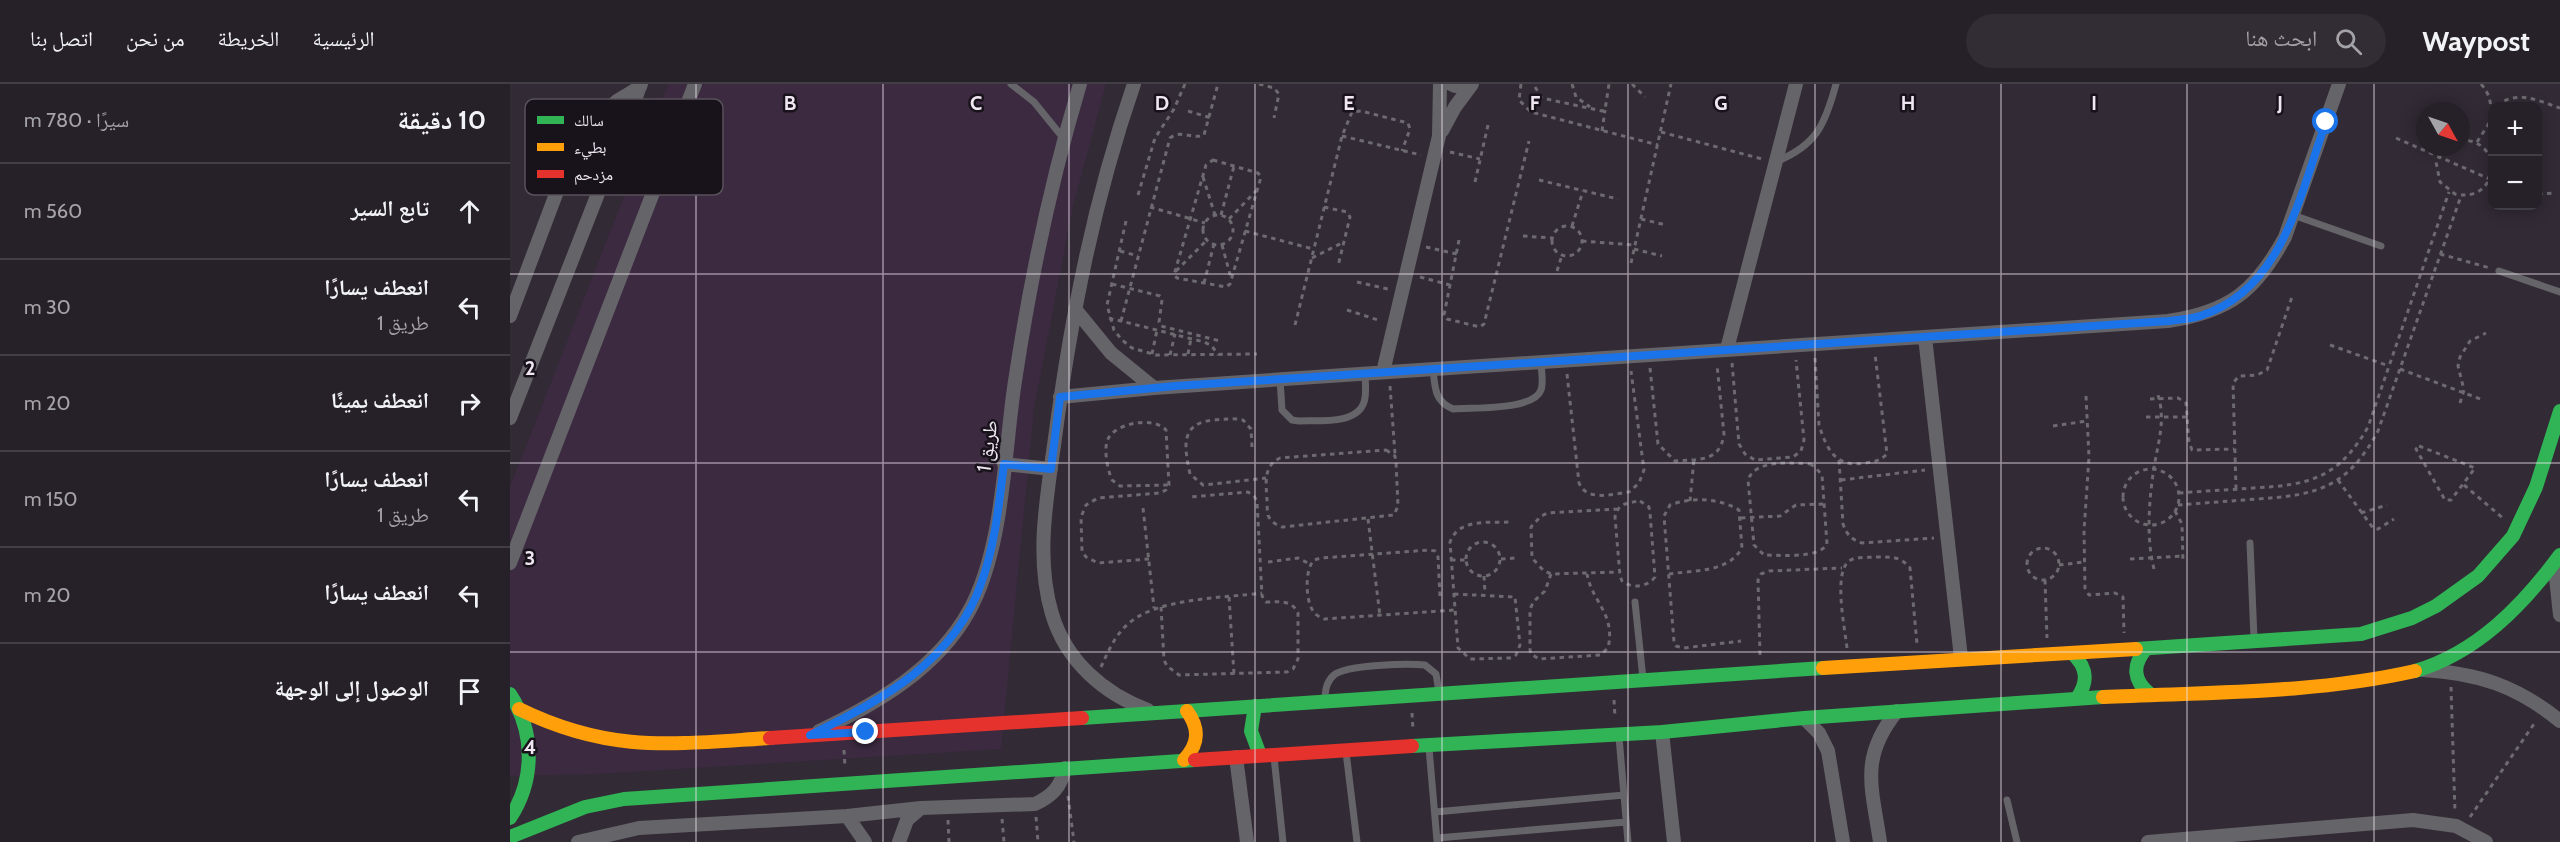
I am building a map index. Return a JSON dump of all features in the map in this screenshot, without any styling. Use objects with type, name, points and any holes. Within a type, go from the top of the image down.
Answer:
[{"type":"street","points":[[689,99],[695,84]]},
{"type":"street","name":"طريق 1","points":[[810,735],[885,697],[918,672],[947,643],[969,612],[982,583],[993,541],[1031,284],[1064,139],[1080,84]]},
{"type":"street","points":[[1134,84],[1106,171],[1088,240],[1060,397],[1043,542],[1046,590],[1053,617],[1064,643],[1094,679],[1133,705],[1156,713]]},
{"type":"street","points":[[1437,148],[1440,84]]},
{"type":"street","points":[[1451,84],[1455,86],[1470,84]]},
{"type":"street","points":[[1386,372],[1394,326],[1437,148],[1455,107],[1470,84]]},
{"type":"street","points":[[1725,349],[1796,84]]},
{"type":"street","points":[[1060,397],[1280,379],[2168,321],[2199,317],[2228,304],[2253,284],[2273,260],[2285,237],[2339,84]]},
{"type":"street","points":[[620,99],[641,85]]},
{"type":"street","points":[[635,99],[641,85]]},
{"type":"street","points":[[510,316],[556,195]]},
{"type":"street","points":[[510,418],[598,195]]},
{"type":"street","points":[[510,563],[652,195]]},
{"type":"street","points":[[1075,309],[1111,353],[1154,388]]},
{"type":"street","points":[[1925,337],[1961,658]]},
{"type":"street","points":[[519,709],[546,723],[573,733],[632,744],[662,745],[1643,681],[1849,665],[2146,649],[2361,634],[2393,627],[2422,615],[2451,599],[2476,579],[2498,556],[2516,529],[2543,467],[2560,411]]},
{"type":"street","points":[[1004,464],[1051,469]]},
{"type":"street","points":[[2560,555],[2556,578],[2560,615]]},
{"type":"street","points":[[510,837],[585,807],[624,799],[846,783],[1064,775],[1184,760],[1267,754],[1662,732],[1804,718],[2077,698],[2321,686],[2369,681],[2418,670],[2460,650],[2498,625],[2532,592],[2560,555]]},
{"type":"street","points":[[2146,649],[2136,664],[2135,673],[2142,689],[2150,694]]},
{"type":"street","points":[[2072,653],[2084,666],[2086,675],[2082,692],[2077,698]]},
{"type":"street","points":[[2418,670],[2451,672],[2482,678],[2511,689],[2544,708],[2560,721]]},
{"type":"street","points":[[510,818],[522,798],[529,764],[526,729],[511,693]]},
{"type":"street","points":[[1255,706],[1250,726],[1254,746],[1267,754]]},
{"type":"street","points":[[1184,760],[1192,752],[1197,742],[1198,730],[1195,720],[1187,711]]},
{"type":"street","points":[[1880,842],[1870,769],[1874,747],[1884,728],[1897,711]]},
{"type":"street","points":[[1804,718],[1819,733],[1828,751],[1843,842]]},
{"type":"street","points":[[1662,732],[1674,842]]},
{"type":"street","points":[[1236,757],[1247,842]]},
{"type":"street","points":[[578,842],[639,828],[847,816],[921,808],[1035,804],[1050,797],[1064,775]]},
{"type":"street","points":[[899,842],[907,820],[921,808]]},
{"type":"street","points":[[847,816],[865,842]]},
{"type":"street","points":[[2148,842],[2413,820],[2431,820],[2459,827],[2486,842]]},
{"type":"lane","points":[[1011,84],[1034,102],[1064,139]]},
{"type":"lane","points":[[1775,162],[1792,156],[1807,145],[1819,131],[1828,115],[1836,84]]},
{"type":"lane","points":[[2293,215],[2381,246]]},
{"type":"lane","points":[[2499,271],[2560,292]]},
{"type":"lane","points":[[1433,369],[1436,395],[1446,406],[1453,409],[1523,404],[1538,395],[1542,388],[1541,362]]},
{"type":"lane","points":[[1280,379],[1282,410],[1286,416],[1292,420],[1309,421],[1348,418],[1356,414],[1365,400],[1365,374]]},
{"type":"lane","points":[[2250,543],[2255,641]]},
{"type":"lane","points":[[1635,602],[1643,681]]},
{"type":"lane","points":[[1325,702],[1326,689],[1332,676],[1345,669],[1355,668],[1425,665],[1436,674],[1439,694]]},
{"type":"lane","points":[[1617,734],[1628,842]]},
{"type":"lane","points":[[1429,745],[1437,840],[1626,822]]},
{"type":"lane","points":[[1345,750],[1357,842]]},
{"type":"lane","points":[[1267,754],[1283,842]]},
{"type":"lane","points":[[1435,812],[1624,795]]},
{"type":"lane","points":[[2007,800],[2017,842]]},
{"type":"path","points":[[1138,195],[1155,138],[1174,109],[1185,84]]},
{"type":"path","points":[[1121,321],[1170,138],[1180,133],[1201,137],[1207,132],[1218,84]]},
{"type":"path","points":[[1259,84],[1274,88],[1279,94],[1274,118]]},
{"type":"path","points":[[1521,84],[1519,100],[1531,112],[1658,145]]},
{"type":"path","points":[[1572,84],[1576,97],[1591,108]]},
{"type":"path","points":[[1602,131],[1610,84]]},
{"type":"path","points":[[1632,84],[1645,97]]},
{"type":"path","points":[[1631,263],[1671,84]]},
{"type":"path","points":[[2481,84],[2487,91],[2491,102]]},
{"type":"path","points":[[1535,87],[1542,98],[1605,110]]},
{"type":"path","points":[[2503,102],[2523,97],[2540,102]]},
{"type":"path","points":[[2542,103],[2560,108]]},
{"type":"path","points":[[1188,111],[1211,118]]},
{"type":"path","points":[[1295,325],[1349,116],[1352,112],[1362,111],[1410,125],[1402,151]]},
{"type":"path","points":[[1474,182],[1488,125]]},
{"type":"path","points":[[2477,142],[2488,125]]},
{"type":"path","points":[[1660,132],[1745,154]]},
{"type":"path","points":[[1342,136],[1402,151],[1437,148],[1480,159]]},
{"type":"path","points":[[2396,138],[2416,147]]},
{"type":"path","points":[[1460,240],[1444,312],[1447,319],[1482,326],[1529,141]]},
{"type":"path","points":[[2470,141],[2477,142],[2490,156]]},
{"type":"path","points":[[2488,179],[2438,156],[2437,176],[2449,192],[2468,196],[2481,190],[2488,183]]},
{"type":"path","points":[[1210,161],[1234,166],[1260,174],[1258,189],[1231,279],[1226,287],[1177,278],[1174,272],[1206,165],[1210,161]]},
{"type":"path","points":[[1221,215],[1234,166]]},
{"type":"path","points":[[1203,176],[1215,215]]},
{"type":"path","points":[[1539,180],[1618,199]]},
{"type":"path","points":[[1229,219],[1258,189]]},
{"type":"path","points":[[1572,226],[1583,191]]},
{"type":"path","points":[[2179,493],[2293,486],[2330,471],[2352,452],[2368,427],[2449,192]]},
{"type":"path","points":[[2542,194],[2556,193]]},
{"type":"path","points":[[2178,505],[2298,496],[2319,490],[2338,480],[2354,467],[2368,450],[2378,431],[2461,196]]},
{"type":"path","points":[[1150,207],[1205,223]]},
{"type":"path","points":[[1324,207],[1348,214],[1350,219],[1338,266]]},
{"type":"path","points":[[1215,215],[1221,215],[1229,219],[1233,234],[1221,245],[1207,240],[1203,232],[1205,223],[1215,215]]},
{"type":"path","points":[[1641,219],[1666,225]]},
{"type":"path","points":[[1126,221],[1107,305],[1109,318],[1122,340],[1132,348],[1152,354],[1257,354]]},
{"type":"path","points":[[1561,226],[1572,226],[1579,232],[1582,241],[1575,253],[1562,255],[1552,246],[1551,238],[1561,226]]},
{"type":"path","points":[[1245,231],[1314,249]]},
{"type":"path","points":[[1523,236],[1551,238]]},
{"type":"path","points":[[1174,272],[1207,240]]},
{"type":"path","points":[[1582,241],[1634,247],[1662,256]]},
{"type":"path","points":[[1312,258],[1344,242]]},
{"type":"path","points":[[1204,284],[1214,244]]},
{"type":"path","points":[[1413,244],[1456,254]]},
{"type":"path","points":[[1221,245],[1231,279]]},
{"type":"path","points":[[1119,251],[1138,256]]},
{"type":"path","points":[[2440,254],[2499,271]]},
{"type":"path","points":[[1557,271],[1562,255]]},
{"type":"path","points":[[1407,273],[1450,285]]},
{"type":"path","points":[[1357,282],[1402,293]]},
{"type":"path","points":[[1112,284],[1160,296],[1162,300],[1159,322],[1161,326],[1220,341]]},
{"type":"path","points":[[2235,489],[2233,383],[2239,376],[2257,375],[2267,369],[2293,294]]},
{"type":"path","points":[[1347,310],[1394,326]]},
{"type":"path","points":[[1109,318],[1191,338],[1208,344],[1218,355]]},
{"type":"path","points":[[1152,354],[1157,330]]},
{"type":"path","points":[[2460,403],[2464,393],[2464,384],[2458,366],[2460,357],[2470,341],[2486,333]]},
{"type":"path","points":[[1170,355],[1175,334]]},
{"type":"path","points":[[1188,355],[1191,338]]},
{"type":"path","points":[[1814,344],[1819,425],[1826,444],[1839,460],[1852,465],[1876,461],[1887,454],[1873,340]]},
{"type":"path","points":[[1725,349],[1739,444],[1745,454],[1755,460],[1793,457],[1801,451],[1804,440],[1795,345]]},
{"type":"path","points":[[2330,345],[2389,366]]},
{"type":"path","points":[[1649,355],[1658,444],[1675,461],[1709,458],[1718,452],[1723,443],[1725,349]]},
{"type":"path","points":[[1566,360],[1581,489],[1590,495],[1596,495],[1629,492],[1639,483],[1644,470],[1629,356]]},
{"type":"path","points":[[2400,369],[2483,400]]},
{"type":"path","points":[[1386,372],[1395,456],[1397,511],[1389,517],[1282,527],[1276,524],[1268,514],[1266,478],[1270,465],[1281,458],[1386,450],[1395,456]]},
{"type":"path","points":[[2086,396],[2090,457],[2084,531],[2086,592],[2093,595],[2115,593],[2123,597],[2125,650]]},
{"type":"path","points":[[2150,399],[2159,397],[2182,400],[2186,403],[2189,442],[2192,450],[2234,449]]},
{"type":"path","points":[[2154,569],[2151,558],[2150,525],[2153,469],[2163,417],[2159,397]]},
{"type":"path","points":[[2146,417],[2188,417]]},
{"type":"path","points":[[1252,447],[1251,429],[1243,420],[1201,421],[1189,429],[1186,436],[1190,474],[1203,484],[1266,478]]},
{"type":"path","points":[[2053,426],[2088,420]]},
{"type":"path","points":[[1149,559],[1098,563],[1091,561],[1082,551],[1081,517],[1086,505],[1098,498],[1160,493],[1169,485],[1166,430],[1162,426],[1152,422],[1119,428],[1112,432],[1106,445],[1112,480],[1120,486],[1169,485]]},
{"type":"path","points":[[2417,447],[2474,466],[2475,471],[2464,485],[2451,500],[2445,500],[2417,447]]},
{"type":"path","points":[[1690,501],[1694,459]]},
{"type":"path","points":[[1839,460],[1843,524],[1846,533],[1853,540],[1862,543],[1947,537]]},
{"type":"path","points":[[1804,464],[1815,466],[1822,475],[1827,544],[1824,549],[1814,554],[1764,555],[1754,545],[1752,518],[1748,480],[1753,470],[1762,466],[1804,464]]},
{"type":"path","points":[[1840,480],[1940,469]]},
{"type":"path","points":[[2153,469],[2167,474],[2179,493],[2175,512],[2164,522],[2150,525],[2143,524],[2130,516],[2123,496],[2133,476],[2153,469]]},
{"type":"path","points":[[2338,480],[2375,529],[2394,519]]},
{"type":"path","points":[[2464,485],[2516,529]]},
{"type":"path","points":[[1161,607],[1164,660],[1173,671],[1186,676],[1287,672],[1293,669],[1298,659],[1298,613],[1286,602],[1266,602],[1262,593],[1257,501],[1254,496],[1248,492],[1190,497]]},
{"type":"path","points":[[1629,492],[1631,502]]},
{"type":"path","points":[[1669,574],[1722,566],[1735,559],[1742,548],[1739,510],[1724,503],[1707,500],[1690,501],[1674,503],[1666,509],[1664,516],[1674,642],[1676,646],[1684,648],[1741,641]]},
{"type":"path","points":[[1640,501],[1649,507],[1655,577],[1647,584],[1630,585],[1622,581],[1620,572],[1615,517],[1618,509],[1631,502],[1640,501]]},
{"type":"path","points":[[1741,518],[1780,516],[1799,504],[1824,504]]},
{"type":"path","points":[[2361,513],[2386,505]]},
{"type":"path","points":[[1143,508],[1154,608]]},
{"type":"path","points":[[1618,509],[1548,513],[1535,521],[1531,527],[1532,558],[1536,565],[1551,574],[1620,572]]},
{"type":"path","points":[[2175,512],[2182,524],[2183,563]]},
{"type":"path","points":[[1368,519],[1380,616]]},
{"type":"path","points":[[1454,594],[1513,596],[1517,599],[1520,645],[1516,655],[1511,658],[1470,659],[1465,657],[1458,648],[1450,542],[1459,527],[1468,524],[1511,522]]},
{"type":"path","points":[[1483,541],[1494,544],[1501,559],[1494,573],[1484,576],[1474,573],[1466,560],[1466,554],[1473,545],[1483,541]]},
{"type":"path","points":[[2039,548],[2050,550],[2058,559],[2059,565],[2055,575],[2045,580],[2029,572],[2027,561],[2029,555],[2039,548]]},
{"type":"path","points":[[1440,596],[1438,557],[1435,551],[1321,558],[1310,564],[1308,571],[1309,603],[1317,616],[1332,620],[1455,610]]},
{"type":"path","points":[[1760,671],[1758,580],[1761,574],[1769,571],[1842,568],[1856,558],[1896,556],[1910,568],[1918,661]]},
{"type":"path","points":[[2130,559],[2183,556]]},
{"type":"path","points":[[1268,562],[1298,558],[1310,564]]},
{"type":"path","points":[[1501,559],[1516,558]]},
{"type":"path","points":[[1451,561],[1466,560]]},
{"type":"path","points":[[2059,565],[2085,561]]},
{"type":"path","points":[[1842,568],[1840,576],[1849,665]]},
{"type":"path","points":[[1551,574],[1545,591],[1534,601],[1530,609],[1530,650],[1531,654],[1539,659],[1600,655],[1608,648],[1607,615],[1602,605],[1591,593],[1587,574]]},
{"type":"path","points":[[1484,576],[1485,594]]},
{"type":"path","points":[[2045,580],[2048,654]]},
{"type":"path","points":[[1094,679],[1117,636],[1127,624],[1154,608],[1262,593]]},
{"type":"path","points":[[1229,597],[1234,674]]},
{"type":"path","points":[[2451,672],[2459,827]]},
{"type":"path","points":[[1613,683],[1617,734]]},
{"type":"path","points":[[1411,696],[1414,746]]},
{"type":"path","points":[[2459,827],[2544,708]]},
{"type":"path","points":[[843,733],[846,783]]},
{"type":"path","points":[[1064,775],[1074,842]]},
{"type":"path","points":[[1035,804],[1038,842]]},
{"type":"path","points":[[1001,805],[1004,842]]},
{"type":"path","points":[[947,807],[949,842]]},
{"type":"shaded area","points":[[668,84],[1106,84],[1073,206],[1034,408],[1001,749],[596,774],[510,776],[510,487],[624,195],[723,195],[723,99],[662,99]]},
{"type":"traffic: fast","points":[[2136,649],[2361,634],[2412,618],[2436,606],[2478,576],[2513,536],[2536,487],[2560,411]]},
{"type":"traffic: fast","points":[[2415,671],[2459,652],[2497,625],[2530,592],[2560,555]]},
{"type":"traffic: fast","points":[[2146,649],[2138,661],[2136,673],[2140,684],[2150,694]]},
{"type":"traffic: fast","points":[[2072,653],[2081,664],[2085,674],[2085,680],[2077,698]]},
{"type":"traffic: fast","points":[[1082,718],[1823,668]]},
{"type":"traffic: fast","points":[[510,694],[524,724],[529,756],[524,788],[510,818]]},
{"type":"traffic: fast","points":[[1412,746],[1662,732],[1804,718],[2103,697]]},
{"type":"traffic: fast","points":[[1255,706],[1251,731],[1260,755]]},
{"type":"traffic: fast","points":[[510,837],[585,807],[624,799],[1195,760]]},
{"type":"traffic: slow","points":[[1823,668],[2136,649]]},
{"type":"traffic: slow","points":[[2103,697],[2299,688],[2377,679],[2415,671]]},
{"type":"traffic: slow","points":[[519,709],[552,723],[613,740],[672,743],[770,738]]},
{"type":"traffic: slow","points":[[1184,760],[1193,748],[1196,736],[1194,724],[1187,711]]},
{"type":"traffic: jam","points":[[770,738],[1082,718]]},
{"type":"traffic: jam","points":[[1195,760],[1412,746]]},
{"type":"route","points":[[866,732],[810,735],[885,697],[918,672],[947,643],[969,612],[982,583],[993,541],[1004,464],[1051,469],[1060,397],[1175,386],[2168,321],[2199,317],[2228,304],[2253,284],[2273,260],[2285,237],[2326,122]]}]
